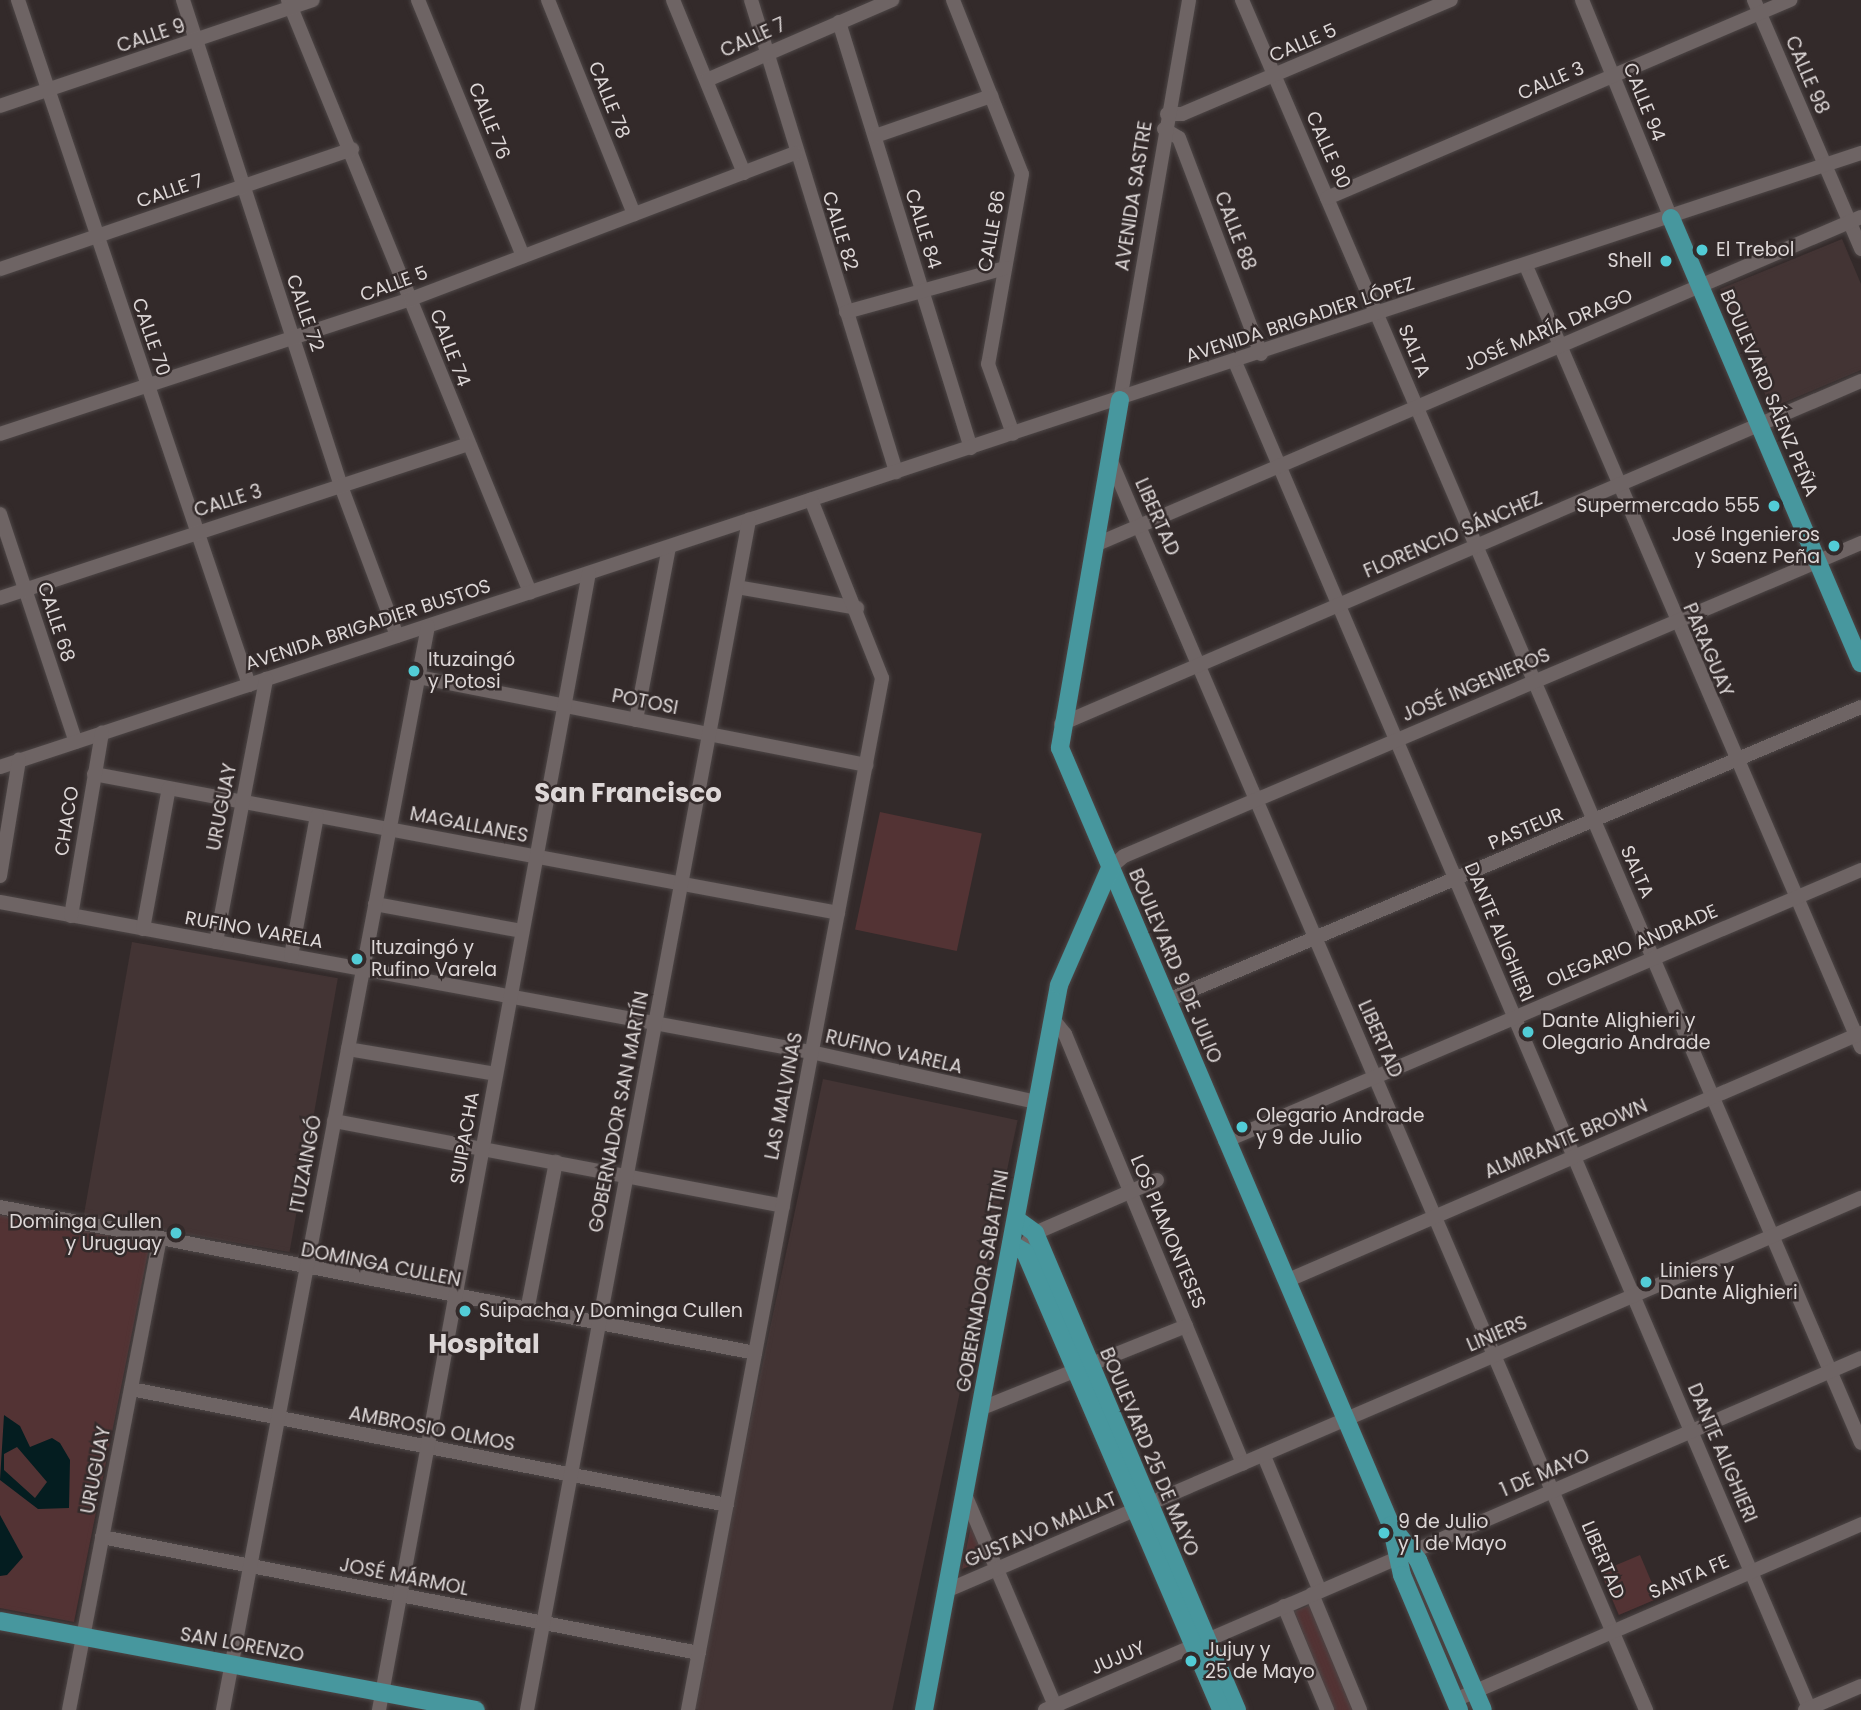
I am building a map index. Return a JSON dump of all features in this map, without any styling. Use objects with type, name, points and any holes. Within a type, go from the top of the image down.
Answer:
[{"type":"main road","name":"BOULEVARD SÁENZ PEÑA","points":[[1671,218],[1861,663]]},
{"type":"main road","name":"BOULEVARD 9 DE JULIO","points":[[1120,400],[1097,544],[1061,724],[1064,761],[1391,1525],[1483,1710]]},
{"type":"main road","name":"GOBERNADOR SABATTINI","points":[[924,1710],[1016,1247],[1016,1219],[1063,967],[1104,892],[1110,868]]},
{"type":"main road","points":[[1016,1219],[1035,1233]]},
{"type":"main road","name":"BOULEVARD 25 DE MAYO","points":[[1035,1233],[1082,1369],[1200,1644],[1221,1710]]},
{"type":"main road","name":"BOULEVARD 25 DE MAYO","points":[[1016,1247],[1082,1369]]},
{"type":"main road","name":"BOULEVARD 9 DE JULIO","points":[[1405,1555],[1457,1705]]},
{"type":"main road","name":"SAN LORENZO","points":[[0,1621],[231,1665],[381,1701],[476,1710]]},
{"type":"main road","name":"BOULEVARD 25 DE MAYO","points":[[1200,1644],[1237,1710]]},
{"type":"street","name":"CALLE 70","points":[[18,0],[249,685]]},
{"type":"street","name":"CALLE 72","points":[[183,0],[341,486],[397,636]]},
{"type":"street","name":"CALLE 9","points":[[0,106],[197,42],[289,4],[313,0]]},
{"type":"street","name":"CALLE 76","points":[[418,0],[523,256]]},
{"type":"street","name":"CALLE 78","points":[[548,0],[634,214]]},
{"type":"street","points":[[673,0],[744,173]]},
{"type":"street","name":"CALLE 82","points":[[751,0],[896,472]]},
{"type":"street","name":"CALLE 7","points":[[707,80],[892,0]]},
{"type":"street","name":"CALLE 86","points":[[953,0],[1022,173],[988,364],[1013,434]]},
{"type":"street","name":"AVENIDA SASTRE","points":[[1120,400],[1164,129],[1189,0]]},
{"type":"street","name":"CALLE 90","points":[[1242,0],[1379,315]]},
{"type":"street","points":[[1411,0],[1417,15]]},
{"type":"street","name":"CALLE 5","points":[[1167,114],[1182,114],[1451,0]]},
{"type":"street","name":"CALLE 94","points":[[1582,0],[1671,218]]},
{"type":"street","name":"CALLE 3","points":[[1328,198],[1612,75],[1757,6],[1790,0]]},
{"type":"street","name":"CALLE 74","points":[[289,4],[352,149],[468,444],[530,592]]},
{"type":"street","name":"CALLE 98","points":[[1757,6],[1825,164],[1855,219],[1861,249]]},
{"type":"street","name":"CALLE 84","points":[[839,22],[971,448]]},
{"type":"street","points":[[875,136],[991,96]]},
{"type":"street","name":"CALLE 88","points":[[1164,129],[1179,138],[1261,354]]},
{"type":"street","name":"CALLE 7","points":[[0,269],[352,149]]},
{"type":"street","name":"CALLE 5","points":[[0,434],[411,299],[796,153]]},
{"type":"street","name":"AVENIDA BRIGADIER LÓPEZ","points":[[749,520],[1261,354],[1861,153]]},
{"type":"street","name":"JOSÉ MARÍA DRAGO","points":[[1097,544],[1855,219]]},
{"type":"street","name":"PARAGUAY","points":[[1526,266],[1734,761],[1859,1038]]},
{"type":"street","points":[[846,312],[1006,268]]},
{"type":"street","name":"SALTA","points":[[1379,315],[1533,682],[1861,1443]]},
{"type":"street","name":"DANTE ALIGHIERI","points":[[1235,362],[1808,1709]]},
{"type":"street","name":"FLORENCIO SÁNCHEZ","points":[[1061,724],[1861,381]]},
{"type":"street","name":"CALLE 3","points":[[0,598],[195,531],[468,444]]},
{"type":"street","name":"LIBERTAD","points":[[1111,461],[1315,940],[1376,1076],[1492,1357],[1553,1491],[1646,1710]]},
{"type":"street","name":"LAS MALVINAS","points":[[688,1710],[866,765],[881,666],[811,500]]},
{"type":"street","name":"CALLE 68","points":[[0,514],[76,742]]},
{"type":"street","name":"AVENIDA BRIGADIER BUSTOS","points":[[0,767],[749,520]]},
{"type":"street","name":"GOBERNADOR SAN MARTÍN","points":[[527,1710],[749,520]]},
{"type":"street","name":"JOSÉ INGENIEROS","points":[[1110,868],[1124,856],[1861,543]]},
{"type":"street","points":[[636,720],[669,547]]},
{"type":"street","name":"SUIPACHA","points":[[381,1701],[589,573]]},
{"type":"street","points":[[737,587],[857,608]]},
{"type":"street","name":"ITUZAINGÓ","points":[[223,1710],[428,626]]},
{"type":"street","name":"POTOSI","points":[[418,677],[866,765]]},
{"type":"street","name":"URUGUAY","points":[[216,942],[266,679]]},
{"type":"street","name":"PASTEUR","points":[[1168,1000],[1861,707]]},
{"type":"street","name":"CHACO","points":[[71,916],[102,733]]},
{"type":"street","points":[[0,876],[19,760]]},
{"type":"street","name":"MAGALLANES","points":[[94,774],[838,913]]},
{"type":"street","points":[[143,929],[169,788]]},
{"type":"street","points":[[291,956],[317,816]]},
{"type":"street","name":"OLEGARIO ANDRADE","points":[[1225,1140],[1861,870]]},
{"type":"street","name":"RUFINO VARELA","points":[[0,902],[811,1052],[1036,1102]]},
{"type":"street","points":[[375,904],[523,931]]},
{"type":"street","name":"LOS PIAMONTESES","points":[[1052,1018],[1065,1034],[1243,1464]]},
{"type":"street","name":"ALMIRANTE BROWN","points":[[1286,1281],[1712,1097],[1859,1038]]},
{"type":"street","points":[[348,1049],[496,1074]]},
{"type":"street","points":[[334,1121],[783,1206]]},
{"type":"street","points":[[527,1311],[556,1162]]},
{"type":"street","points":[[1016,1247],[1035,1233],[1157,1180]]},
{"type":"street","name":"LINIERS","points":[[1142,1508],[1861,1198]]},
{"type":"street","name":"DOMINGA CULLEN","points":[[0,1208],[160,1238],[306,1271],[755,1353]]},
{"type":"street","name":"URUGUAY","points":[[69,1710],[160,1238]]},
{"type":"street","points":[[982,1408],[1186,1326]]},
{"type":"street","name":"1 DE MAYO","points":[[1200,1644],[1861,1358]]},
{"type":"street","name":"AMBROSIO OLMOS","points":[[131,1389],[727,1505]]},
{"type":"street","points":[[1264,1456],[1360,1710]]},
{"type":"street","points":[[966,1497],[1052,1709]]},
{"type":"street","name":"GUSTAVO MALLAT","points":[[948,1590],[1142,1508]]},
{"type":"street","name":"SANTA FE","points":[[1457,1705],[1475,1691],[1861,1524]]},
{"type":"street","name":"JOSÉ MÁRMOL","points":[[102,1537],[699,1653]]},
{"type":"street","points":[[1284,1606],[1327,1710]]},
{"type":"street","name":"JUJUY","points":[[1052,1709],[1200,1644]]},
{"type":"street","points":[[1808,1709],[1861,1686]]},
{"type":"street","points":[[691,1692],[698,1710]]},
{"type":"shaded area","points":[[1842,239],[1861,284],[1861,370],[1771,408],[1720,289]]},
{"type":"shaded area","points":[[880,812],[982,834],[957,951],[855,929]]},
{"type":"shaded area","points":[[132,942],[338,978],[290,1252],[84,1216]]},
{"type":"shaded area","points":[[823,1079],[1018,1120],[892,1710],[689,1708]]},
{"type":"shaded area","points":[[0,1215],[143,1242],[149,1248],[74,1622],[0,1608]]},
{"type":"shaded area","points":[[971,1526],[986,1560],[962,1569]]},
{"type":"shaded area","points":[[1640,1555],[1658,1598],[1619,1615],[1600,1572]]},
{"type":"shaded area","points":[[1310,1605],[1352,1710],[1334,1710],[1294,1611]]},
{"type":"water","points":[[4,1415],[20,1426],[30,1447],[52,1438],[60,1443],[70,1460],[69,1508],[38,1509],[0,1480]],"holes":[[[17,1447],[47,1482],[35,1498],[4,1470],[4,1454]]]},
{"type":"water","points":[[0,1515],[23,1557],[7,1575],[0,1576]]},
{"type":"place","name":"El Trebol","points":[[1702,250]]},
{"type":"place","name":"Shell","points":[[1666,261]]},
{"type":"place","name":"Supermercado 555","points":[[1774,506]]},
{"type":"place","name":"José Ingenieros y Saenz Peña","points":[[1834,546]]},
{"type":"place","name":"Ituzaingó y Potosi","points":[[414,671]]},
{"type":"place","name":"Ituzaingó y Rufino Varela","points":[[357,959]]},
{"type":"place","name":"Dante Alighieri y Olegario Andrade","points":[[1528,1032]]},
{"type":"place","name":"Olegario Andrade y 9 de Julio","points":[[1242,1127]]},
{"type":"place","name":"Dominga Cullen y Uruguay","points":[[176,1233]]},
{"type":"place","name":"Liniers y Dante Alighieri","points":[[1646,1282]]},
{"type":"place","name":"Suipacha y Dominga Cullen","points":[[465,1311]]},
{"type":"place","name":"9 de Julio y 1 de Mayo","points":[[1384,1533]]},
{"type":"place","name":"Jujuy y 25 de Mayo","points":[[1191,1661]]},
{"type":"district","name":"San Francisco","points":[[628,794]]},
{"type":"district","name":"Hospital","points":[[484,1345]]}]
